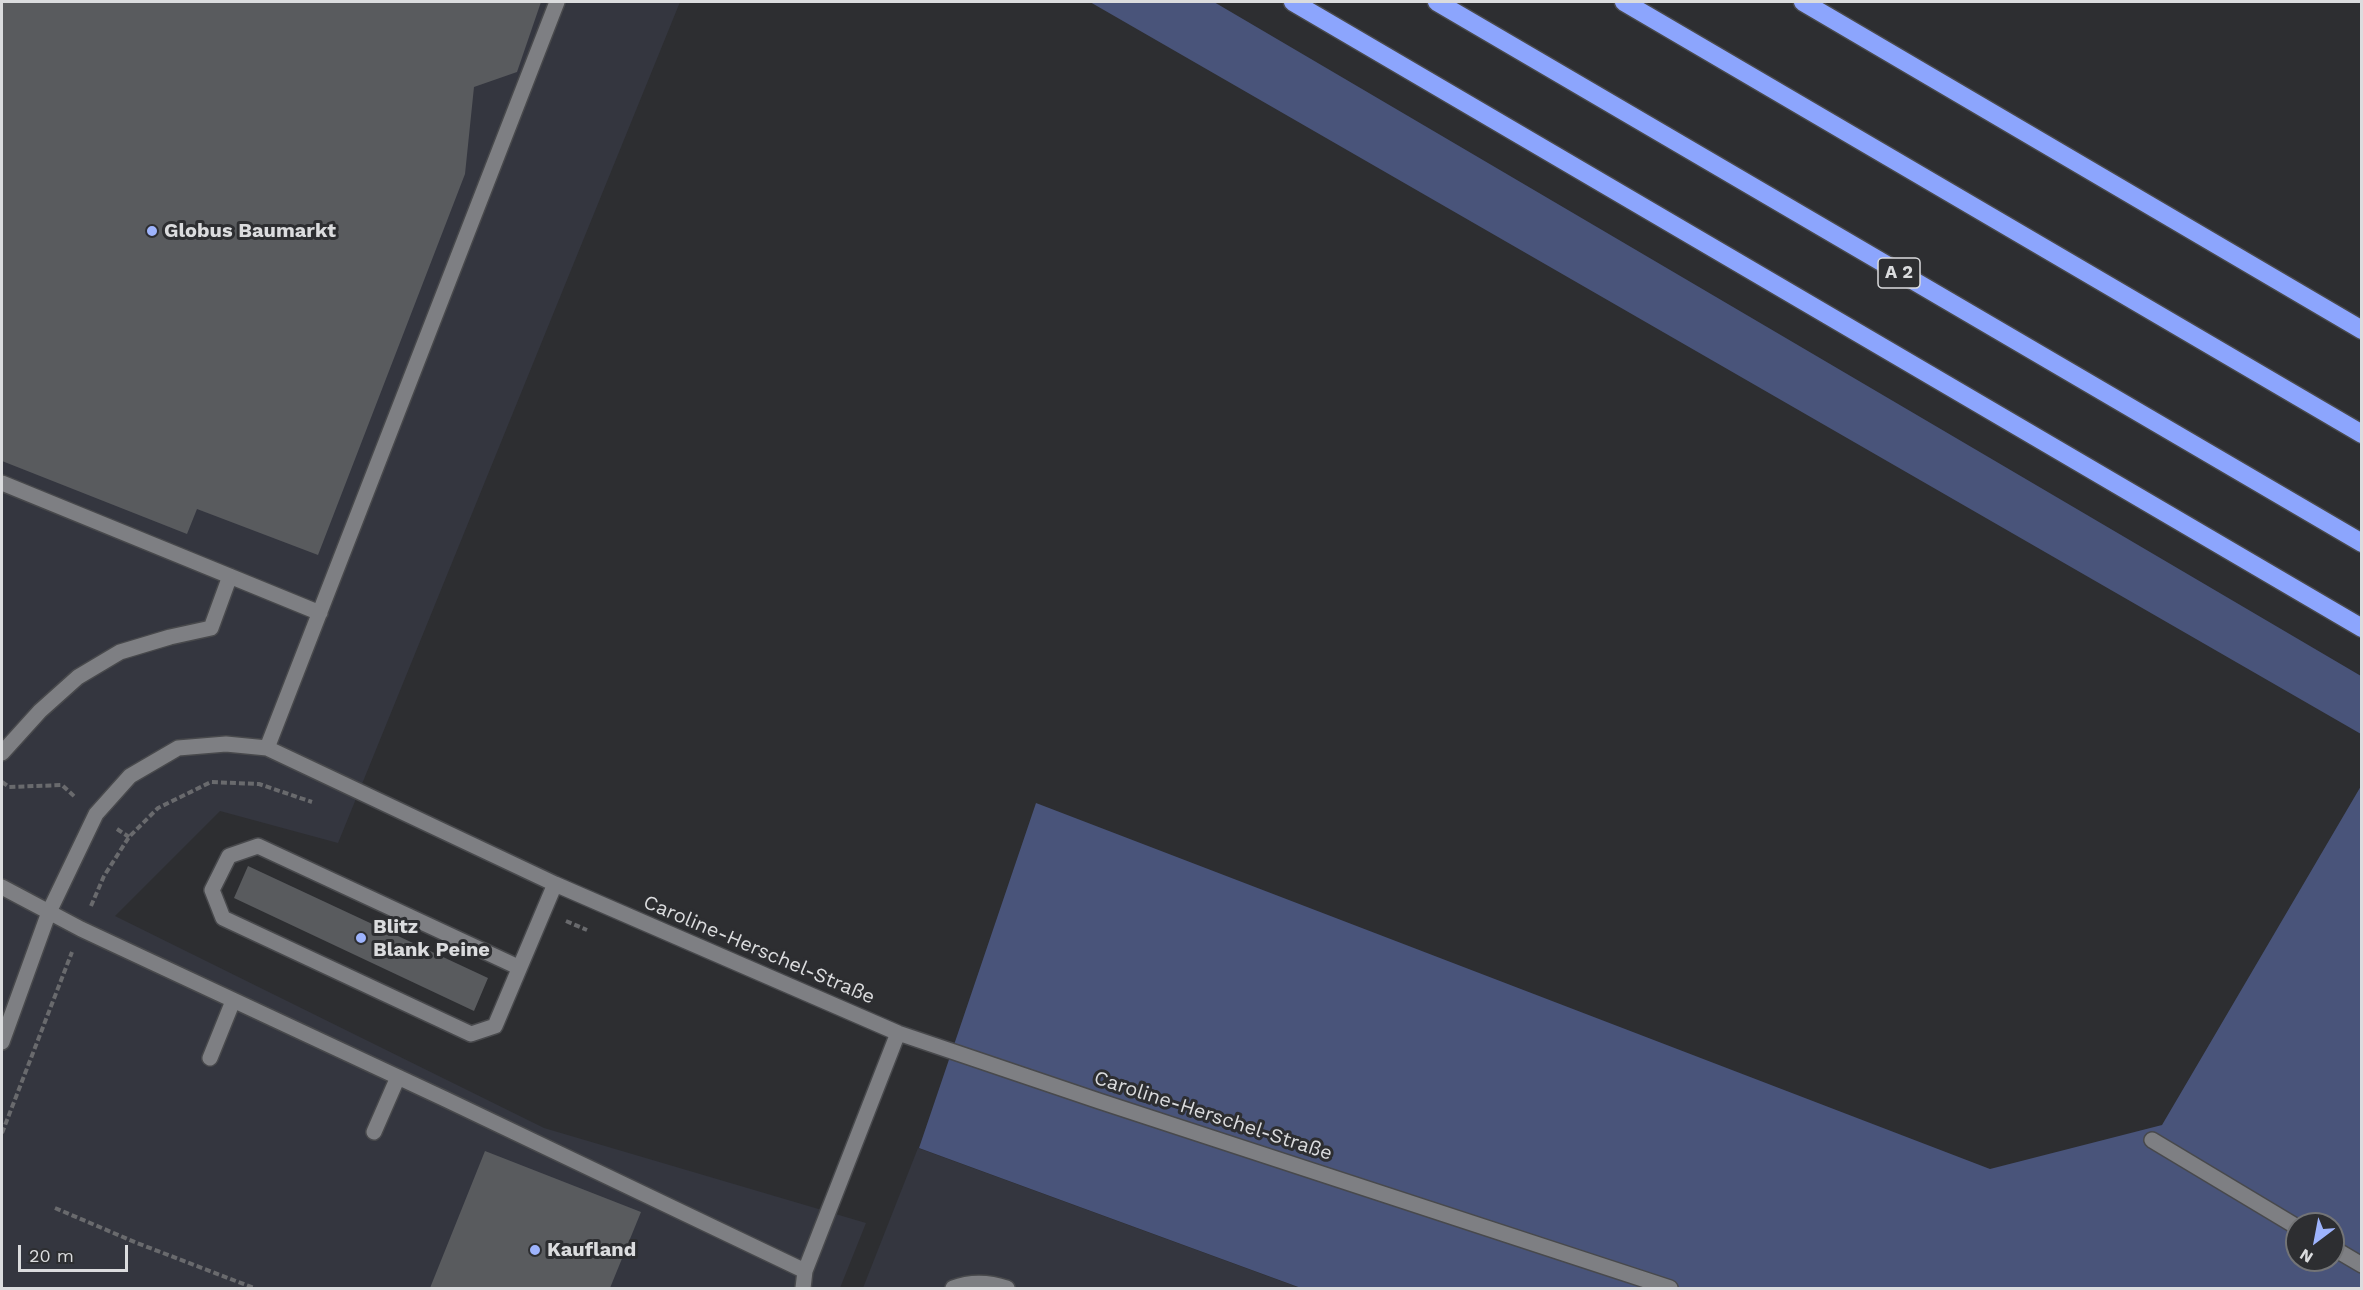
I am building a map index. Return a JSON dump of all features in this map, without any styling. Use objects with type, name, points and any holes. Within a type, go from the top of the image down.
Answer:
[{"type":"highway","points":[[1293,2],[2361,628]]},
{"type":"highway","name":"A 2","points":[[1437,2],[2361,543]]},
{"type":"highway","points":[[1624,2],[2361,434]]},
{"type":"highway","points":[[1803,2],[2361,330]]},
{"type":"street","points":[[267,748],[557,2]]},
{"type":"street","points":[[2,483],[320,613]]},
{"type":"street","points":[[2,753],[40,711],[78,677],[120,652],[211,628],[230,576]]},
{"type":"street","name":"Caroline-Herschel-Straße","points":[[2,1042],[49,912],[96,814],[130,776],[178,748],[226,744],[267,748],[555,884],[898,1033],[1670,1288]]},
{"type":"street","points":[[518,967],[258,846],[229,856],[212,890],[223,918],[471,1034],[495,1026],[555,884]]},
{"type":"street","points":[[2,887],[81,929],[806,1271]]},
{"type":"street","points":[[210,1058],[233,1001]]},
{"type":"street","points":[[803,1288],[806,1271],[898,1033]]},
{"type":"street","points":[[374,1132],[398,1077]]},
{"type":"street","points":[[2152,1140],[2285,1220]]},
{"type":"street","points":[[2345,1255],[2361,1265]]},
{"type":"street","points":[[953,1288],[969,1282],[1007,1288]]},
{"type":"path","points":[[2,782],[9,787],[62,785],[96,814]]},
{"type":"path","points":[[2,1133],[81,929],[104,876],[129,837],[158,808],[211,782],[259,784],[321,806]]},
{"type":"path","points":[[543,911],[597,934]]},
{"type":"path","points":[[55,1208],[137,1243],[254,1288]]},
{"type":"shaded area","points":[[2,2],[680,2],[338,843],[220,811],[115,916],[544,1128],[866,1223],[840,1288],[2,1288]]},
{"type":"shaded area","points":[[1090,2],[1214,2],[2361,676],[2361,734]]},
{"type":"shaded area","points":[[2361,786],[2361,1288],[1301,1288],[919,1148],[1036,803],[1990,1169],[2162,1125]]},
{"type":"shaded area","points":[[918,1148],[1300,1288],[863,1288]]},
{"type":"building","name":"Globus Baumarkt","points":[[2,2],[541,2],[517,72],[474,87],[465,174],[318,555],[197,509],[187,534],[2,461]]},
{"type":"building","name":"Blitz Blank Peine","points":[[248,866],[488,978],[474,1011],[234,898]]},
{"type":"building","name":"Kaufland","points":[[485,1151],[641,1212],[610,1288],[430,1288]]},
{"type":"place","name":"Globus Baumarkt","points":[[152,231]]},
{"type":"place","name":"Blitz Blank Peine","points":[[361,938]]},
{"type":"place","name":"Kaufland","points":[[535,1250]]}]
